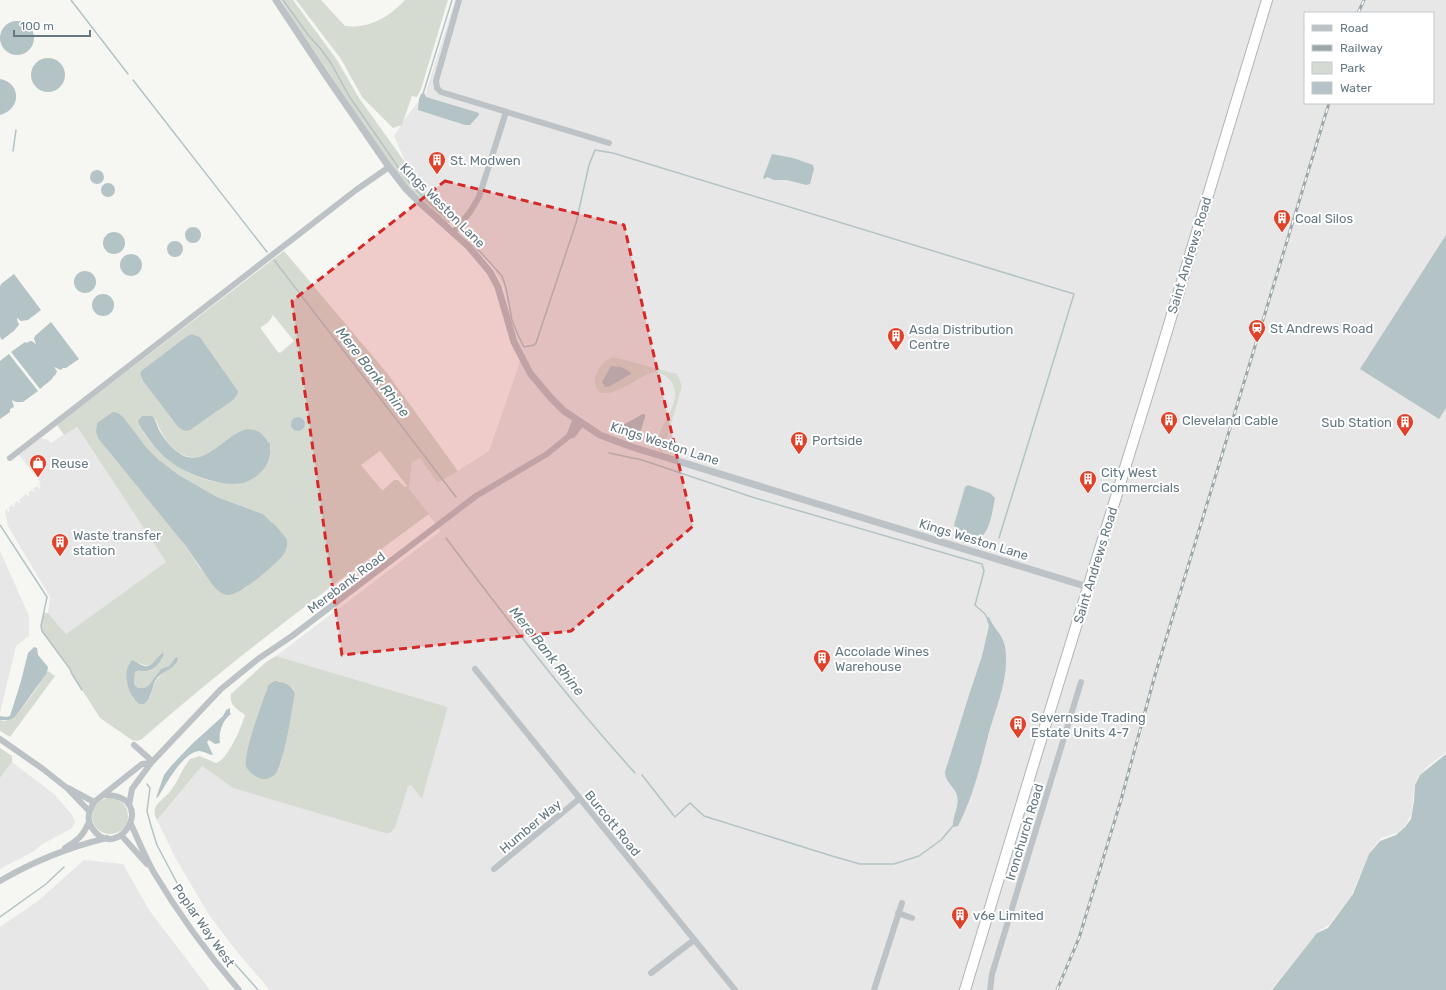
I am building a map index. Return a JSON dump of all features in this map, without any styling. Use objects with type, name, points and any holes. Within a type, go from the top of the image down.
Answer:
[{"type":"highway","name":"Saint Andrews Road","points":[[965,990],[1267,0]]},
{"type":"highway","name":"Saint Andrews Road","points":[[960,990],[971,970]]},
{"type":"street","name":"Kings Weston Lane","points":[[276,0],[324,74],[406,189],[453,232],[490,272],[498,287],[514,342],[530,373],[564,411],[600,435],[632,447],[1088,587]]},
{"type":"street","points":[[459,0],[436,81],[437,88],[441,92],[609,142]]},
{"type":"street","points":[[453,232],[470,212],[479,198],[506,112]]},
{"type":"street","points":[[10,458],[356,190],[389,167]]},
{"type":"street","name":"Merebank Road","points":[[129,805],[132,789],[151,762],[221,689],[258,659],[297,632],[476,496],[558,446],[572,435],[579,421]]},
{"type":"street","name":"Burcott Road","points":[[475,669],[735,990]]},
{"type":"street","name":"Ironchurch Road","points":[[990,990],[992,974],[1081,682]]},
{"type":"street","points":[[0,739],[67,788],[89,811]]},
{"type":"street","points":[[134,745],[151,762]]},
{"type":"street","name":"Merebank Road","points":[[103,796],[142,764],[151,762]]},
{"type":"street","points":[[67,788],[94,802]]},
{"type":"street","points":[[0,881],[22,868],[57,853],[107,838],[121,836],[127,831],[131,824],[132,812],[129,805],[123,799],[114,795],[103,796],[94,802],[89,811],[89,822],[84,834],[57,853]]},
{"type":"street","name":"Humber Way","points":[[494,869],[579,799]]},
{"type":"street","points":[[89,822],[95,833],[107,838]]},
{"type":"street","name":"Poplar Way West","points":[[131,824],[154,872],[191,929],[239,990]]},
{"type":"street","name":"Poplar Way West","points":[[121,836],[154,872]]},
{"type":"street","points":[[874,990],[902,903]]},
{"type":"street","points":[[898,913],[912,918]]},
{"type":"street","points":[[651,973],[694,940]]},
{"type":"highlighted area","points":[[445,181],[624,225],[693,526],[571,631],[342,655],[292,301]]},
{"type":"shaded area","points":[[455,0],[1446,0],[1446,752],[1427,767],[1418,777],[1415,784],[1411,815],[1405,826],[1397,833],[1381,838],[1372,849],[1351,896],[1330,924],[1319,931],[1271,990],[270,990],[238,953],[209,915],[175,857],[157,820],[202,766],[233,788],[407,789],[408,786],[411,785],[422,799],[448,707],[276,656],[441,531],[409,489],[412,462],[420,457],[439,483],[489,451],[523,353],[512,322],[503,285],[492,266],[418,190],[394,136],[407,116],[426,92]]},
{"type":"shaded area","points":[[76,426],[166,562],[66,634],[48,613],[50,597],[8,526],[5,511],[6,509],[9,512],[10,510],[8,508],[12,505],[14,507],[14,504],[17,501],[19,503],[21,502],[19,500],[26,494],[28,496],[30,495],[28,493],[32,490],[33,492],[35,491],[33,489],[37,486],[40,489],[41,488],[39,484],[41,483],[19,455],[41,438],[48,440],[51,443]]},
{"type":"shaded area","points":[[0,551],[29,616],[29,636],[16,646],[0,713]]},
{"type":"shaded area","points":[[12,762],[55,795],[72,815],[75,822],[72,828],[0,869],[0,778]]},
{"type":"shaded area","points":[[84,860],[123,864],[149,910],[210,990],[0,990],[0,927],[38,901]]},
{"type":"green space","points":[[281,0],[293,0],[337,60],[359,98],[422,186],[437,204],[451,217],[454,223],[447,223],[412,191],[393,168]]},
{"type":"green space","points":[[296,0],[321,0],[345,26],[362,26],[385,17],[405,0],[448,0],[421,89],[417,97],[412,96],[402,125],[393,128],[362,97],[341,59]]},
{"type":"green space","points":[[284,251],[387,373],[458,471],[438,483],[420,458],[412,462],[409,489],[429,514],[283,624],[211,680],[142,739],[137,741],[132,740],[100,718],[70,669],[42,631],[41,626],[44,613],[48,613],[66,634],[166,562],[77,427],[64,435],[57,425]],"holes":[[[273,315],[294,341],[280,353],[261,329],[261,327],[268,322]],[[192,334],[200,337],[238,391],[178,427],[143,381],[140,374],[141,371],[187,336]],[[118,413],[146,447],[159,460],[179,475],[217,497],[263,514],[287,539],[281,558],[245,588],[235,593],[200,568],[185,545]],[[156,419],[162,434],[167,441],[179,453],[186,456],[194,457],[207,454],[241,432],[255,434],[264,438],[270,444],[271,449],[238,484],[223,483],[196,476],[173,463],[143,432]],[[380,451],[407,486],[405,487],[398,480],[394,480],[383,490],[361,465]],[[161,654],[163,657],[155,665],[135,672],[134,684],[138,688],[144,688],[149,685],[159,672],[169,666],[176,657],[175,665],[162,674],[155,682],[150,697],[134,700],[127,677],[129,663],[135,661],[144,665],[150,665]]]},
{"type":"green space","points":[[613,357],[677,374],[682,386],[663,452],[660,451],[658,443],[659,435],[674,401],[675,392],[672,383],[664,375],[654,372],[621,389],[604,393],[598,390],[595,378],[603,363]]},
{"type":"green space","points":[[276,656],[448,707],[422,799],[411,785],[408,786],[395,828],[390,833],[385,833],[233,788],[202,766],[157,820],[155,816],[156,806],[171,790],[190,759],[200,756],[216,763],[225,756],[241,727],[245,715],[232,704],[231,694],[266,662]],"holes":[[[279,681],[293,688],[295,693],[281,763],[278,770],[248,769],[247,763],[250,742],[268,685]]]},
{"type":"green space","points":[[48,671],[55,676],[10,737],[0,731],[0,720],[5,721],[15,717]]},
{"type":"green space","points":[[0,748],[12,756],[12,762],[0,778]]},
{"type":"green space","points":[[110,798],[123,803],[128,816],[123,829],[110,834],[97,829],[92,816],[97,803]]},
{"type":"water","points":[[17,21],[29,26],[34,38],[29,50],[17,55],[5,50],[0,38],[5,26]]},
{"type":"water","points":[[48,58],[60,63],[65,75],[60,87],[48,92],[36,87],[31,75],[36,63]]},
{"type":"water","points":[[0,79],[7,81],[12,86],[16,97],[12,108],[0,115]]},
{"type":"water","points":[[424,93],[426,97],[479,113],[479,115],[470,125],[465,125],[418,110],[419,99],[421,94]]},
{"type":"water","points":[[772,154],[793,158],[813,165],[814,169],[810,184],[806,185],[787,180],[774,180],[767,177],[765,179],[763,178]]},
{"type":"water","points":[[97,170],[102,172],[104,177],[102,182],[97,184],[92,182],[90,177],[92,172]]},
{"type":"water","points":[[105,183],[111,183],[115,187],[115,193],[111,197],[105,197],[101,193],[101,187]]},
{"type":"water","points":[[193,227],[200,232],[201,235],[196,242],[193,243],[186,238],[185,235],[190,228]]},
{"type":"water","points":[[114,232],[122,235],[125,243],[122,251],[114,254],[106,251],[103,243],[106,235]]},
{"type":"water","points":[[1446,235],[1446,408],[1439,419],[1360,369]]},
{"type":"water","points":[[175,241],[182,246],[183,249],[178,256],[175,257],[168,252],[167,249],[172,242]]},
{"type":"water","points":[[131,254],[139,257],[142,265],[139,273],[131,276],[123,273],[120,265],[123,257]]},
{"type":"water","points":[[85,271],[93,274],[96,282],[93,290],[85,293],[77,290],[74,282],[77,274]]},
{"type":"water","points":[[14,274],[41,310],[28,320],[21,321],[17,318],[19,325],[2,340],[0,337],[0,287],[1,284]]},
{"type":"water","points":[[103,294],[107,295],[113,301],[113,309],[107,315],[103,316],[99,315],[93,309],[92,305],[93,301],[99,295]]},
{"type":"water","points":[[51,322],[79,359],[61,370],[54,367],[57,371],[56,374],[40,389],[11,352],[25,342],[27,343],[31,341],[36,344],[34,339],[35,336]]},
{"type":"water","points":[[192,334],[200,337],[238,391],[233,400],[190,430],[185,431],[178,427],[143,381],[140,374],[141,371],[187,336]]},
{"type":"water","points":[[9,354],[38,391],[23,402],[16,402],[12,400],[14,407],[0,419],[0,361]]},
{"type":"water","points":[[611,366],[621,367],[631,374],[610,386],[605,387],[602,382]]},
{"type":"water","points":[[113,412],[118,413],[123,417],[146,447],[159,460],[179,475],[217,497],[263,514],[287,539],[286,549],[281,558],[256,580],[240,591],[227,595],[223,594],[217,589],[185,545],[98,438],[96,432],[97,423]]},
{"type":"water","points":[[642,414],[645,414],[645,417],[639,437],[617,430],[622,426]]},
{"type":"water","points":[[142,416],[152,416],[166,441],[182,455],[192,458],[202,456],[237,433],[246,430],[254,430],[261,434],[270,444],[269,459],[261,472],[246,482],[229,484],[200,477],[175,465],[159,452],[146,436],[139,424],[138,421]]},
{"type":"water","points":[[295,417],[301,417],[305,421],[305,427],[301,431],[295,431],[291,427],[291,421]]},
{"type":"water","points":[[968,485],[990,493],[995,498],[989,524],[982,536],[963,532],[954,525],[965,487]]},
{"type":"water","points":[[989,617],[1004,642],[1006,670],[972,793],[958,826],[953,827],[958,799],[956,792],[946,779],[945,772],[982,656],[989,626],[987,618]]},
{"type":"water","points":[[34,647],[37,648],[38,655],[48,667],[47,673],[15,717],[9,720],[0,720],[0,716],[10,716],[28,653]]},
{"type":"water","points":[[163,653],[164,654],[157,666],[148,671],[135,672],[134,684],[138,688],[144,688],[149,685],[161,669],[169,666],[176,657],[178,658],[172,667],[157,678],[147,701],[144,704],[139,704],[132,695],[127,683],[126,677],[129,665],[132,660],[144,666],[150,665]]},
{"type":"water","points":[[275,681],[287,684],[295,693],[282,759],[276,773],[269,778],[263,779],[256,776],[246,766],[247,751],[268,685]]},
{"type":"water","points":[[230,708],[231,714],[220,731],[220,743],[215,744],[209,740],[207,742],[213,755],[199,751],[188,756],[177,768],[159,796],[156,798],[164,775],[171,766],[192,744],[223,716],[226,710]]},
{"type":"water","points":[[1446,754],[1446,990],[1272,990],[1317,933],[1328,928],[1353,894],[1369,854],[1380,841],[1396,835],[1411,819],[1415,785],[1420,775]]},
{"type":"waterway","name":"Mere Bank Rhine","points":[[71,0],[128,74]]},
{"type":"waterway","points":[[283,0],[331,63],[349,96],[405,177],[426,200],[451,221]]},
{"type":"waterway","points":[[423,94],[452,0]]},
{"type":"waterway","name":"Mere Bank Rhine","points":[[133,80],[267,252]]},
{"type":"waterway","points":[[13,151],[16,130]]},
{"type":"waterway","points":[[465,235],[502,276],[506,288],[512,320],[524,347],[534,345],[536,343],[576,223],[589,165],[595,150],[613,153],[1074,294],[999,538]]},
{"type":"waterway","name":"Mere Bank Rhine","points":[[274,260],[456,497]]},
{"type":"waterway","points":[[609,453],[642,460],[755,498],[982,564],[984,571],[975,605],[985,614],[988,620]]},
{"type":"waterway","points":[[0,525],[47,597],[41,626],[42,631],[70,669],[82,690]]},
{"type":"waterway","name":"Mere Bank Rhine","points":[[446,538],[538,658],[635,773]]},
{"type":"waterway","points":[[642,775],[675,817],[690,803],[704,816],[860,864],[894,864],[919,856],[941,840],[953,826]]},
{"type":"waterway","points":[[147,784],[150,788],[147,811],[157,845],[186,900],[228,956],[258,990]]},
{"type":"waterway","points":[[0,917],[46,884],[64,867]]},
{"type":"railway","points":[[1358,12],[1364,0]]},
{"type":"railway","points":[[1057,990],[1079,938],[1121,800],[1155,675],[1329,104]]},
{"type":"place","name":"St. Modwen","points":[[437,175]]},
{"type":"place","name":"Coal Silos","points":[[1282,233]]},
{"type":"place","name":"St Andrews Road","points":[[1257,343]]},
{"type":"place","name":"Asda Distribution Centre","points":[[896,351]]},
{"type":"place","name":"Cleveland Cable","points":[[1169,435]]},
{"type":"place","name":"Sub Station","points":[[1405,437]]},
{"type":"place","name":"Portside","points":[[799,455]]},
{"type":"place","name":"Reuse","points":[[38,478]]},
{"type":"place","name":"City West Commercials","points":[[1088,494]]},
{"type":"place","name":"Waste transfer station","points":[[60,557]]},
{"type":"place","name":"Accolade Wines Warehouse","points":[[822,673]]},
{"type":"place","name":"Severnside Trading Estate Units 4-7","points":[[1018,739]]},
{"type":"place","name":"v6e Limited","points":[[960,930]]}]
